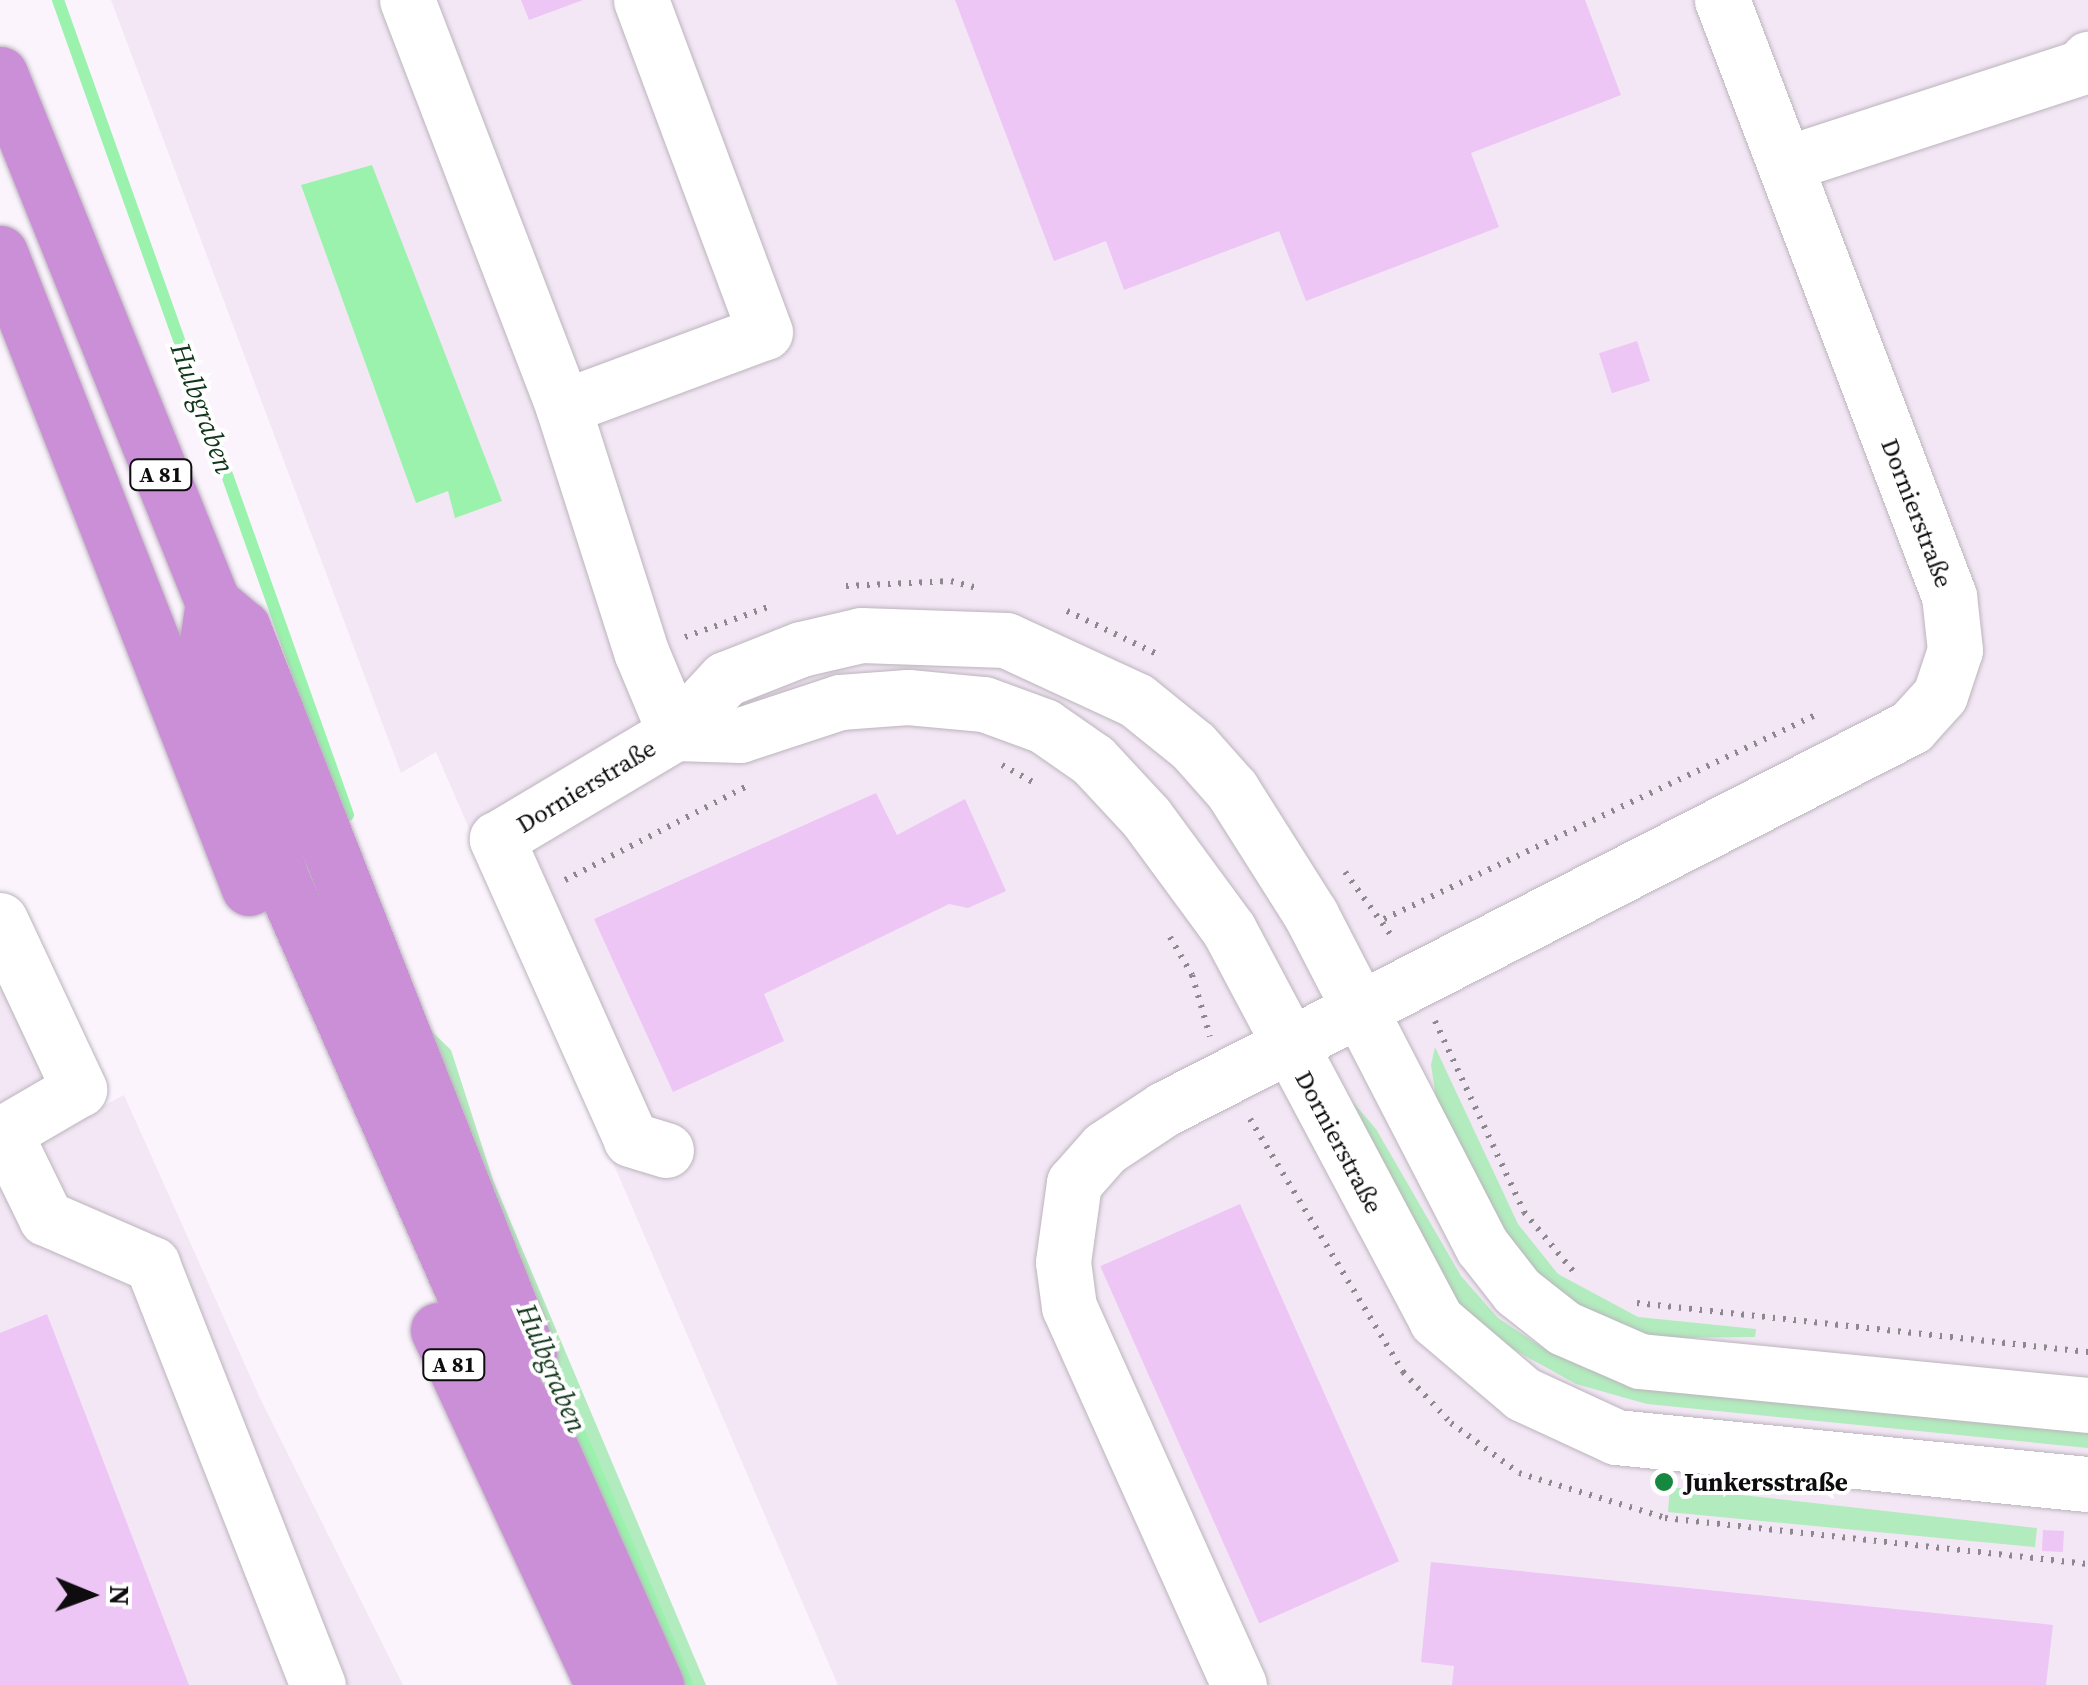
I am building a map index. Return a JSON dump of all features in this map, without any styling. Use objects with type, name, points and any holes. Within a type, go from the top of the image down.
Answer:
[{"type":"highway","name":"A 81","points":[[0,74],[213,602],[243,628],[532,1361],[539,1422]]},
{"type":"highway","name":"A 81","points":[[0,253],[603,1685]]},
{"type":"highway","name":"A 81","points":[[213,602],[206,648],[270,896]]},
{"type":"highway","name":"A 81","points":[[328,1035],[501,1377],[539,1422],[656,1685]]},
{"type":"street","points":[[408,0],[563,407],[642,654],[675,733]]},
{"type":"street","points":[[563,407],[765,332],[641,0]]},
{"type":"street","name":"Dornierstraße","points":[[1358,1005],[1802,786],[1910,727],[1940,695],[1954,650],[1949,596],[1722,0]]},
{"type":"street","points":[[1785,164],[2081,68],[2088,59]]},
{"type":"street","name":"Dornierstraße","points":[[519,888],[497,838],[675,733],[725,680],[801,649],[862,635],[1006,640],[1088,672],[1164,723],[1232,790],[1272,846],[1482,1246],[1518,1291],[1564,1328],[1640,1362],[2088,1404]]},
{"type":"street","name":"Dornierstraße","points":[[675,733],[740,735],[840,702],[908,697],[984,704],[1044,726],[1092,760],[1197,881],[1436,1320],[1522,1394],[1616,1437],[2082,1488]]},
{"type":"street","points":[[519,888],[631,1139],[666,1150]]},
{"type":"street","points":[[0,920],[79,1088],[2,1134],[46,1218],[152,1264],[318,1685]]},
{"type":"street","points":[[1239,1685],[1094,1370],[1069,1307],[1063,1262],[1074,1184],[1095,1160],[1164,1109],[1358,1005]]},
{"type":"path","points":[[1384,919],[1817,714]]},
{"type":"path","points":[[982,758],[1049,792]]},
{"type":"path","points":[[519,888],[571,879],[680,816],[765,777]]},
{"type":"path","points":[[1164,928],[1192,975],[1199,1014],[1229,1075],[1371,1330],[1451,1423],[1519,1473],[1665,1518],[2088,1564]]},
{"type":"shaded area","points":[[111,0],[2088,0],[2088,1685],[838,1685],[436,752],[401,773]]},
{"type":"shaded area","points":[[372,165],[502,501],[455,518],[448,491],[416,503],[301,185]]},
{"type":"shaded area","points":[[0,972],[69,1124],[124,1095],[259,1396],[403,1685],[0,1685]]},
{"type":"shaded area","points":[[418,1018],[451,1050],[493,1180],[706,1685],[668,1685],[523,1362]]},
{"type":"shaded area","points":[[1435,1047],[1518,1224],[1558,1274],[1638,1317],[1756,1329],[1755,1337],[1652,1338],[1597,1320],[1528,1273],[1438,1110],[1431,1065]]},
{"type":"shaded area","points":[[1352,1101],[1376,1129],[1461,1276],[1498,1318],[1543,1348],[1587,1369],[1649,1382],[2088,1428],[2088,1448],[1647,1404],[1576,1384],[1491,1337],[1450,1294]]},
{"type":"shaded area","points":[[1670,1487],[2037,1528],[2035,1547],[1668,1512]]},
{"type":"building","points":[[521,0],[583,0],[529,20]]},
{"type":"building","points":[[955,0],[1585,0],[1621,95],[1471,153],[1499,227],[1306,301],[1279,231],[1124,290],[1106,241],[1054,261]]},
{"type":"building","points":[[1637,341],[1650,381],[1612,393],[1599,353]]},
{"type":"building","points":[[876,793],[897,835],[965,799],[1006,891],[968,908],[949,904],[764,994],[784,1041],[673,1092],[594,919]]},
{"type":"building","points":[[1240,1204],[1399,1561],[1259,1623],[1100,1266]]},
{"type":"building","points":[[47,1314],[189,1685],[0,1685],[0,1333]]},
{"type":"building","points":[[2043,1530],[2064,1531],[2063,1552],[2042,1551]]},
{"type":"building","points":[[1431,1562],[2053,1625],[2046,1685],[1452,1685],[1454,1666],[1421,1662]]},
{"type":"waterway","name":"Hulbgraben","points":[[58,0],[348,815]]},
{"type":"waterway","name":"Hulbgraben","points":[[547,1356],[687,1685]]},
{"type":"place","name":"Junkersstraße","points":[[1664,1482]]}]
